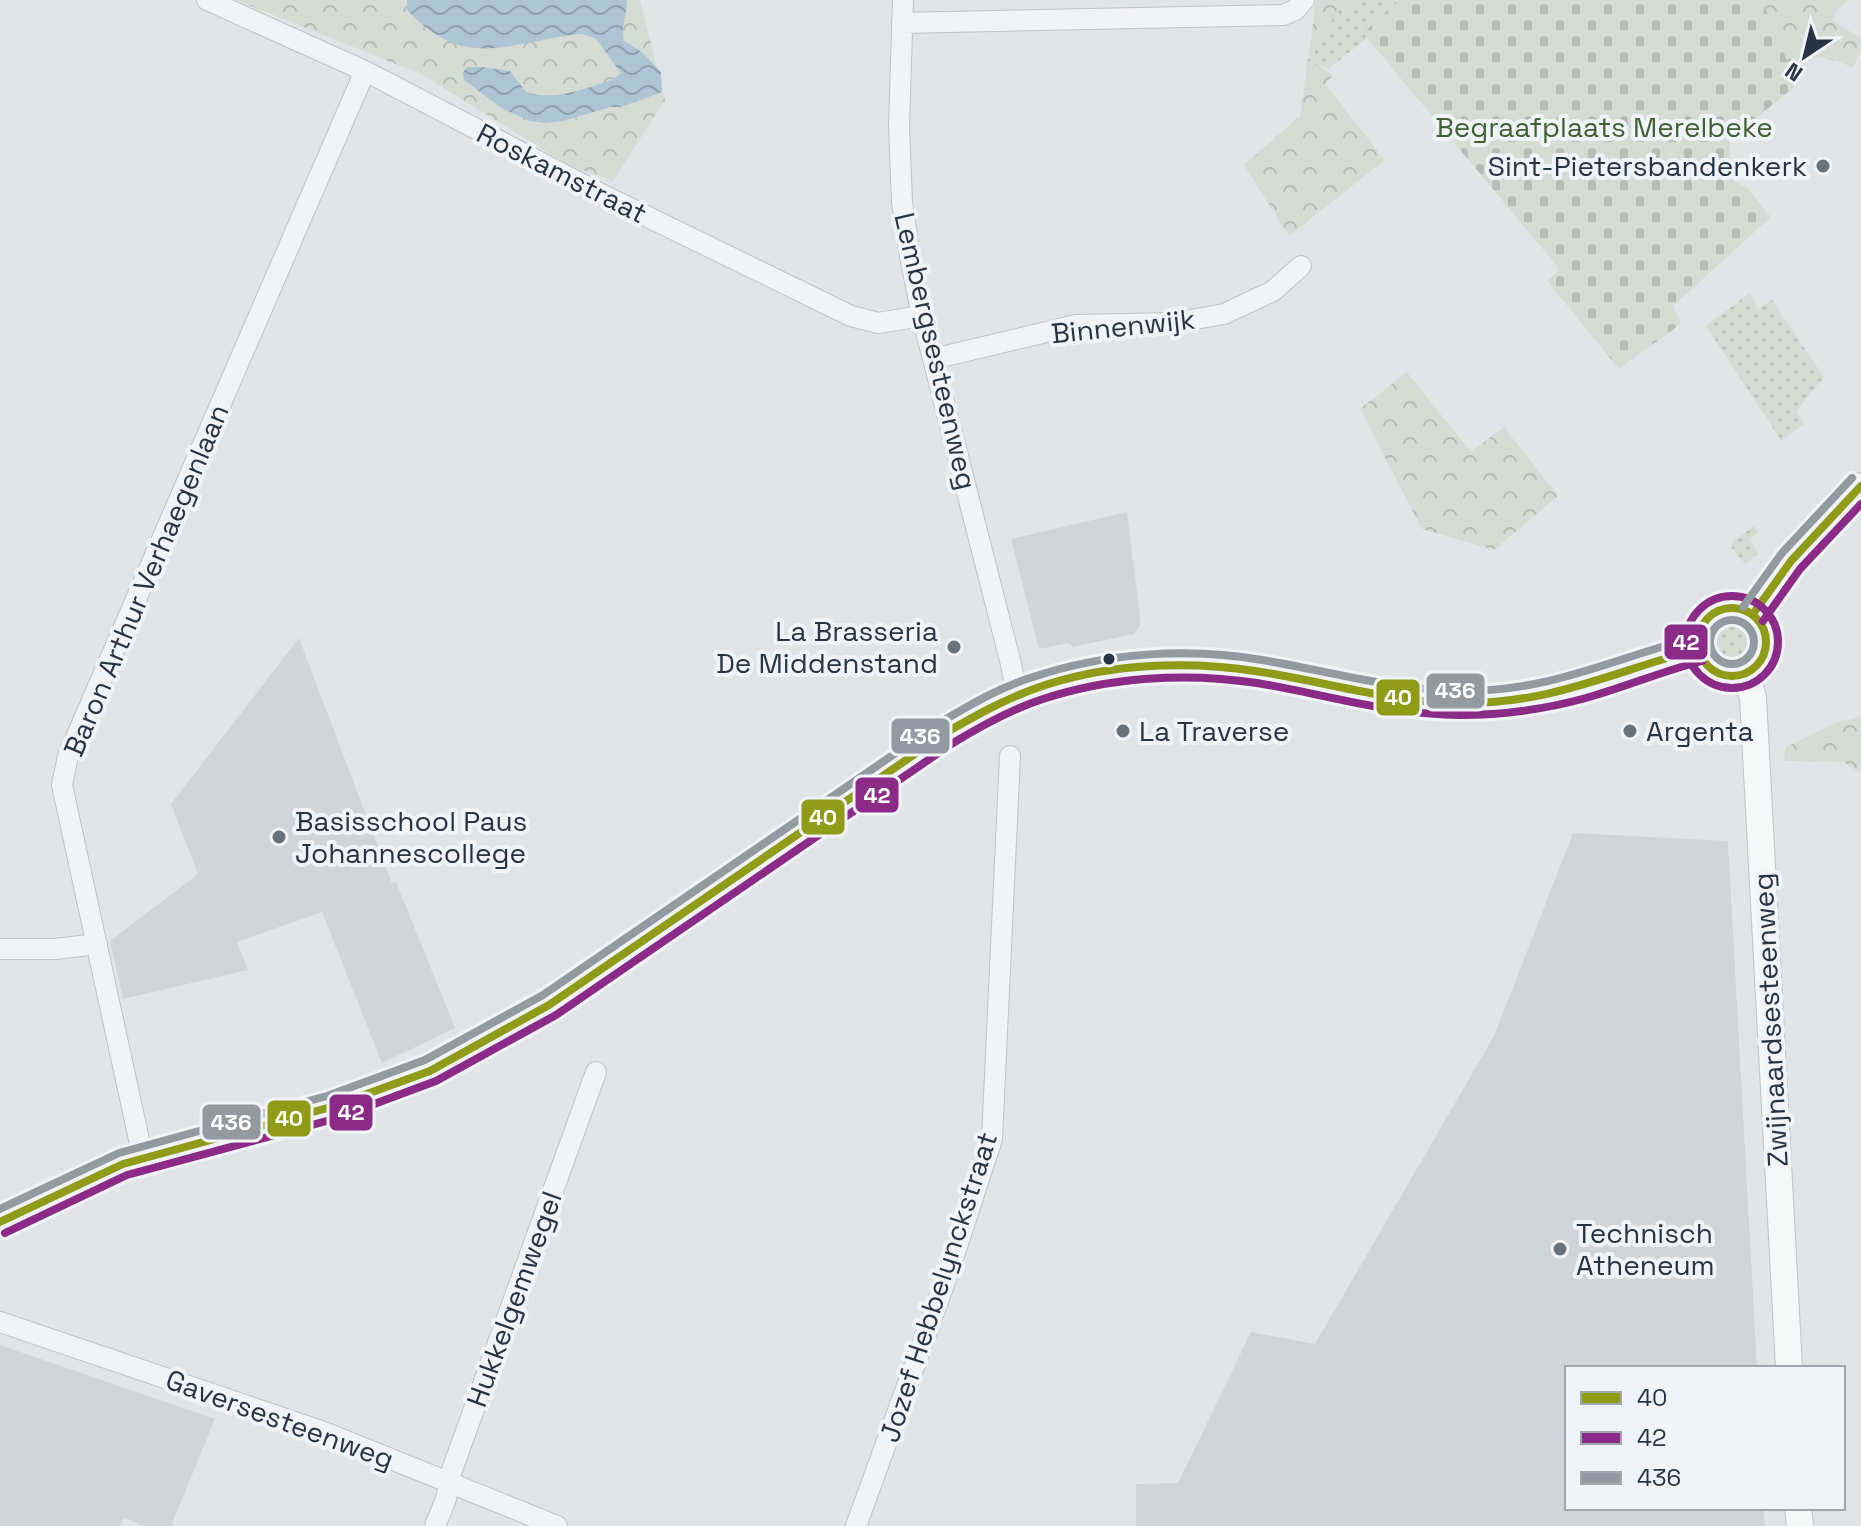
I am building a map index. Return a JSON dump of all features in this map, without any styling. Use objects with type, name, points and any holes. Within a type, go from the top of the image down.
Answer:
[{"type":"main road","points":[[1753,614],[1791,561],[1861,486]]},
{"type":"main road","points":[[1732,607],[1753,614],[1766,634],[1767,646],[1763,659],[1746,674],[1720,674],[1704,661],[1699,649],[1698,636],[1702,625],[1720,609],[1732,607]]},
{"type":"main road","points":[[0,1222],[82,1182],[143,1158],[331,1107],[430,1071],[606,967],[946,732],[1017,697],[1062,680],[1141,668],[1200,665],[1257,671],[1425,701],[1456,703],[1510,700],[1590,684],[1699,649]]},
{"type":"main road","name":"Zwijnaardsesteenweg","points":[[1746,674],[1753,698],[1789,1366]]},
{"type":"street","name":"Roskamstraat","points":[[207,0],[365,71],[579,183],[851,316],[878,323],[922,316]]},
{"type":"street","name":"Lembergsesteenweg","points":[[903,0],[899,126],[902,202],[922,316],[1017,697]]},
{"type":"street","points":[[902,23],[1283,15],[1295,10],[1304,0]]},
{"type":"street","name":"Baron Arthur Verhaegenlaan","points":[[143,1158],[62,785],[68,756],[365,71]]},
{"type":"street","name":"Binnenwijk","points":[[933,359],[1076,325],[1174,323],[1224,314],[1273,291],[1301,266]]},
{"type":"street","name":"Jozef Hebbelynckstraat","points":[[856,1526],[950,1268],[992,1139],[1010,756]]},
{"type":"street","points":[[0,949],[55,949],[97,944]]},
{"type":"street","name":"Hukkelgemwegel","points":[[435,1526],[446,1499],[452,1470],[596,1072]]},
{"type":"street","name":"Gaversesteenweg","points":[[0,1322],[89,1354],[196,1386],[324,1432],[557,1526]]},
{"type":"shaded area","points":[[1127,512],[1141,624],[1134,634],[1072,647],[1069,643],[1039,649],[1011,539]]},
{"type":"shaded area","name":"Basisschool Paus Johannescollege","points":[[299,638],[392,884],[396,882],[455,1028],[382,1063],[322,912],[237,942],[248,970],[123,999],[110,941],[198,874],[171,804]]},
{"type":"shaded area","name":"Technisch Atheneum","points":[[1573,833],[1728,841],[1757,1366],[1565,1366],[1565,1510],[1764,1510],[1765,1526],[1136,1526],[1136,1484],[1178,1483],[1251,1332],[1315,1344],[1494,1036]]},
{"type":"shaded area","points":[[0,1345],[215,1419],[171,1526],[142,1526],[124,1518],[120,1526],[0,1526]]},
{"type":"green space","points":[[236,0],[640,0],[665,100],[613,181],[568,165],[421,74]]},
{"type":"green space","points":[[1316,0],[1372,0],[1338,9],[1308,64],[1320,65],[1333,76],[1325,84],[1385,160],[1289,236],[1244,165],[1300,116]]},
{"type":"green space","points":[[1372,0],[1400,0],[1363,33],[1367,38],[1328,69],[1308,64],[1338,9]]},
{"type":"green space","name":"Begraafplaats Merelbeke","points":[[1400,0],[1762,0],[1797,85],[1729,140],[1733,180],[1748,189],[1771,217],[1673,306],[1681,322],[1678,326],[1619,369],[1547,281],[1559,270],[1556,265],[1363,33]]},
{"type":"green space","points":[[1762,0],[1849,0],[1838,9],[1834,22],[1861,38],[1861,51],[1853,67],[1820,58],[1788,63]]},
{"type":"green space","points":[[1750,293],[1758,309],[1772,300],[1824,377],[1796,411],[1804,425],[1781,440],[1706,326]]},
{"type":"green space","points":[[1407,372],[1471,452],[1504,427],[1558,496],[1494,550],[1422,529],[1360,409]]},
{"type":"green space","points":[[1754,526],[1758,532],[1750,539],[1758,553],[1745,564],[1732,548],[1733,542]]},
{"type":"green space","points":[[1732,624],[1745,630],[1751,643],[1745,656],[1732,662],[1719,656],[1713,643],[1719,630]]},
{"type":"green space","points":[[1861,717],[1861,773],[1843,762],[1784,761],[1786,747],[1835,723]]},
{"type":"water","points":[[407,0],[627,0],[624,41],[642,52],[661,72],[662,92],[621,107],[610,107],[563,121],[530,121],[503,109],[464,80],[463,73],[467,67],[510,71],[526,92],[537,95],[571,93],[614,79],[621,73],[596,39],[583,34],[511,46],[470,47],[450,42],[429,30],[407,10]]},
{"type":"transit line","name":"436","points":[[1743,607],[1782,553],[1852,478]]},
{"type":"transit line","name":"40","points":[[1753,614],[1791,561],[1861,486]]},
{"type":"transit line","name":"42","points":[[1763,621],[1800,569],[1861,504]]},
{"type":"transit line","name":"42","points":[[1732,596],[1750,599],[1765,609],[1775,624],[1778,642],[1775,660],[1765,675],[1750,685],[1732,688],[1714,685],[1699,675],[1689,660],[1686,642],[1689,624],[1699,609],[1714,599],[1732,596]]},
{"type":"transit line","name":"40","points":[[1739,608],[1760,623],[1766,642],[1764,655],[1756,666],[1739,676],[1725,676],[1708,666],[1700,655],[1698,635],[1708,618],[1719,610],[1739,608]]},
{"type":"transit line","name":"436","points":[[1732,620],[1748,626],[1754,642],[1748,658],[1732,664],[1716,658],[1710,642],[1716,626],[1732,620]]},
{"type":"transit line","name":"436","points":[[0,1209],[119,1153],[327,1096],[425,1060],[543,995],[941,722],[1021,681],[1089,662],[1176,653],[1234,656],[1435,690],[1493,690],[1580,673],[1696,637]]},
{"type":"transit line","name":"40","points":[[0,1222],[123,1164],[331,1107],[430,1071],[549,1005],[947,732],[1000,703],[1034,689],[1115,669],[1172,665],[1255,671],[1432,702],[1491,702],[1552,693],[1699,649]]},
{"type":"transit line","name":"42","points":[[5,1233],[127,1175],[334,1119],[436,1081],[556,1015],[953,743],[996,719],[1040,700],[1093,686],[1175,677],[1257,683],[1409,712],[1492,714],[1571,702],[1702,661]]},
{"type":"place","name":"Sint-Pietersbandenkerk","points":[[1823,166]]},
{"type":"place","name":"La Brasseria De Middenstand","points":[[954,647]]},
{"type":"place","name":"La Traverse","points":[[1123,731]]},
{"type":"place","name":"Argenta","points":[[1630,731]]},
{"type":"place","name":"Basisschool Paus Johannescollege","points":[[279,837]]},
{"type":"place","name":"Technisch Atheneum","points":[[1560,1249]]}]
